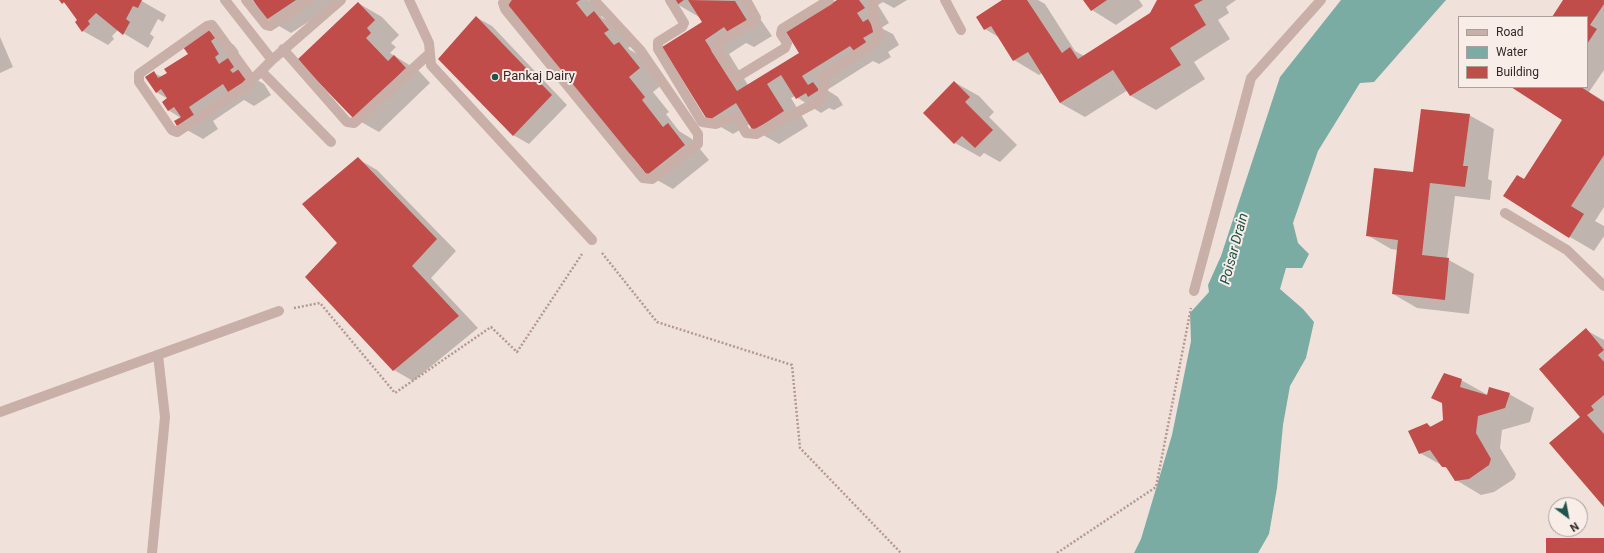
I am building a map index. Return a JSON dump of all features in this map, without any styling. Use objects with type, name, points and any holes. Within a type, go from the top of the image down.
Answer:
[{"type":"street","points":[[225,0],[272,60]]},
{"type":"street","points":[[246,0],[266,25],[270,26],[309,0]]},
{"type":"street","points":[[252,80],[212,25],[207,26],[139,74],[139,82],[172,130],[177,132],[245,87],[252,80],[261,71],[272,60],[283,49],[341,0]]},
{"type":"street","points":[[409,0],[429,43],[431,65],[592,240]]},
{"type":"street","points":[[506,0],[503,3],[505,9],[643,178],[652,179],[698,144],[698,134],[641,51],[594,0]]},
{"type":"street","points":[[670,0],[684,23],[682,27],[658,42],[658,49],[702,122],[716,124],[730,118],[737,117],[746,133],[756,134],[816,103],[822,97],[824,84],[822,77],[874,43],[879,35],[872,7],[874,0]]},
{"type":"street","points":[[746,0],[756,18],[753,22],[717,44],[716,49],[734,77],[739,76],[786,48],[787,43],[781,34],[782,29],[829,0]]},
{"type":"street","points":[[945,0],[960,30]]},
{"type":"street","points":[[1194,291],[1251,78],[1321,0]]},
{"type":"street","points":[[283,49],[346,122],[354,123],[430,53]]},
{"type":"street","points":[[261,71],[330,142]]},
{"type":"street","points":[[1505,213],[1567,250],[1604,286]]},
{"type":"street","points":[[0,412],[279,311]]},
{"type":"street","points":[[152,553],[165,417],[158,355]]},
{"type":"path","points":[[279,311],[320,304],[395,393],[491,327],[517,352],[592,240],[657,322],[792,365],[800,448],[901,553]]},
{"type":"path","points":[[1056,553],[1156,487],[1194,291]]},
{"type":"water","name":"Poisar Drain","points":[[1341,0],[1446,0],[1374,82],[1360,83],[1318,151],[1293,223],[1298,243],[1309,254],[1302,268],[1286,268],[1280,289],[1303,309],[1314,322],[1306,358],[1290,386],[1283,425],[1277,488],[1269,534],[1258,553],[1134,553],[1141,539],[1172,435],[1191,341],[1190,313],[1209,292],[1208,285],[1221,256],[1280,77]]},
{"type":"building","points":[[59,0],[142,0],[138,8],[133,6],[126,19],[130,22],[123,35],[96,13],[88,21],[90,24],[82,32],[75,22],[77,20],[64,2],[62,4]]},
{"type":"building","points":[[253,0],[296,0],[266,20]]},
{"type":"building","points":[[512,0],[580,0],[576,3],[587,17],[594,11],[609,30],[604,33],[614,45],[619,42],[640,68],[629,77],[645,97],[642,100],[663,127],[668,123],[685,145],[647,175],[630,154],[628,156],[506,4]]},
{"type":"building","points":[[674,0],[684,0],[677,5]]},
{"type":"building","points":[[688,0],[735,1],[748,22],[729,34],[724,27],[705,40],[737,91],[799,53],[786,32],[837,0],[859,0],[865,8],[857,13],[863,22],[868,19],[875,31],[863,38],[867,43],[854,51],[850,46],[802,76],[808,85],[813,82],[819,90],[808,97],[806,93],[796,99],[781,75],[767,84],[784,111],[753,131],[736,103],[708,121],[662,47],[702,22]]},
{"type":"building","points":[[1002,0],[1027,0],[1062,53],[1070,47],[1078,59],[1150,13],[1157,0],[1203,0],[1194,5],[1206,25],[1170,48],[1181,65],[1130,96],[1113,70],[1060,103],[1028,52],[1013,61],[991,26],[984,30],[976,17]]},
{"type":"building","points":[[1083,0],[1107,0],[1091,11]]},
{"type":"building","points":[[1563,0],[1604,0],[1604,4],[1590,25],[1597,29],[1588,42],[1588,16],[1553,16]]},
{"type":"building","points":[[358,2],[375,20],[367,28],[371,33],[366,38],[388,61],[394,55],[406,68],[354,119],[297,60]]},
{"type":"building","name":"Pankaj Dairy","points":[[476,16],[552,95],[513,136],[438,59]]},
{"type":"building","points":[[209,30],[215,38],[211,41],[219,54],[215,57],[219,64],[228,58],[234,67],[230,70],[233,73],[239,69],[247,80],[228,92],[223,84],[189,107],[194,115],[177,126],[174,121],[181,117],[174,107],[168,111],[162,102],[167,98],[161,89],[156,93],[145,77],[154,71],[158,78],[167,73],[164,69],[188,54],[183,47]]},
{"type":"building","points":[[954,81],[970,97],[965,102],[993,130],[975,148],[962,136],[954,144],[923,113]]},
{"type":"building","points":[[1513,88],[1583,88],[1604,102],[1604,155],[1571,206],[1584,214],[1569,238],[1503,196],[1517,175],[1524,179],[1562,120]]},
{"type":"building","points":[[1421,109],[1470,114],[1463,166],[1468,166],[1465,187],[1430,183],[1422,255],[1449,258],[1445,300],[1392,294],[1398,240],[1366,236],[1374,168],[1413,172]]},
{"type":"building","points":[[358,157],[437,239],[412,266],[459,316],[393,371],[305,277],[337,243],[302,204]]},
{"type":"building","points":[[1586,328],[1604,350],[1598,355],[1604,362],[1604,395],[1591,406],[1594,410],[1587,415],[1604,434],[1604,507],[1549,443],[1580,417],[1539,369]]},
{"type":"building","points":[[1444,373],[1462,379],[1460,387],[1487,395],[1489,387],[1510,393],[1505,408],[1478,416],[1476,433],[1491,459],[1489,465],[1469,479],[1455,481],[1446,467],[1442,467],[1430,450],[1419,454],[1408,431],[1427,423],[1430,427],[1443,420],[1442,403],[1431,398]]},
{"type":"building","points":[[1546,538],[1604,538],[1604,553],[1546,553]]},
{"type":"place","name":"Pankaj Dairy","points":[[495,77]]}]
